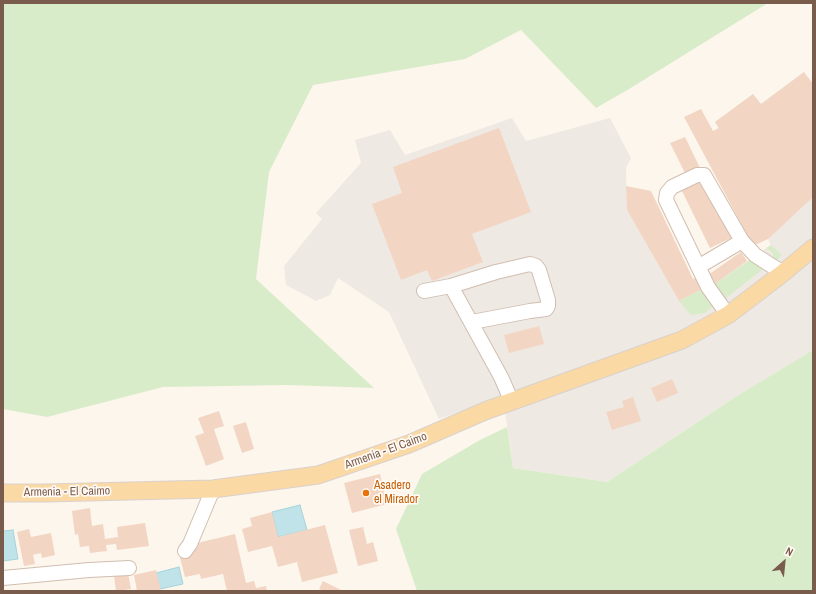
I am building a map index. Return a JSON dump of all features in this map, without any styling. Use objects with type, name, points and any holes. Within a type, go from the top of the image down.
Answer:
[{"type":"main road","name":"Armenia - El Caimo","points":[[3,493],[213,488],[318,475],[410,444],[485,411],[682,340],[728,315],[813,248]]},
{"type":"street","points":[[728,315],[708,287],[666,200],[667,192],[672,187],[697,175],[704,175],[742,241],[755,255],[783,273]]},
{"type":"street","points":[[698,267],[742,241]]},
{"type":"street","points":[[424,292],[530,264],[536,266],[539,270],[548,300],[548,306],[546,309],[472,322]]},
{"type":"street","points":[[451,286],[501,377],[512,402]]},
{"type":"street","points":[[185,551],[190,544],[213,488]]},
{"type":"street","points":[[3,578],[129,568]]},
{"type":"shaded area","points":[[804,72],[813,84],[813,350],[740,394],[607,482],[513,468],[505,411],[501,398],[439,419],[389,312],[338,278],[330,295],[316,301],[286,285],[284,266],[322,219],[316,213],[361,163],[355,140],[390,130],[405,155],[512,118],[526,141],[610,118],[631,158],[626,168],[627,210],[679,301],[712,286],[771,245],[713,131],[718,128],[715,122],[753,94],[761,104]]},
{"type":"green space","points":[[3,3],[768,3],[596,108],[521,30],[465,59],[313,85],[269,172],[256,279],[374,388],[288,385],[163,387],[47,417],[3,409]]},
{"type":"green space","points":[[771,245],[782,255],[776,261],[773,259],[772,252],[766,248]]},
{"type":"green space","points":[[751,259],[763,269],[726,298],[712,286]]},
{"type":"green space","points":[[704,288],[712,307],[705,313],[691,315],[679,301]]},
{"type":"green space","points":[[813,350],[813,591],[417,591],[396,529],[422,474],[480,440],[507,427],[513,468],[607,482],[740,394]]},
{"type":"water","points":[[300,505],[307,530],[278,537],[272,512]]},
{"type":"water","points":[[13,530],[18,559],[3,561],[3,531]]},
{"type":"water","points":[[179,567],[183,584],[160,589],[156,573]]},
{"type":"building","points":[[804,72],[813,84],[813,197],[768,239],[753,246],[684,117],[701,109],[713,131],[719,128],[715,122],[753,94],[761,104]]},
{"type":"building","points":[[499,128],[531,212],[472,234],[483,262],[432,281],[427,270],[401,280],[372,204],[402,193],[393,167]]},
{"type":"building","points":[[685,137],[701,170],[687,177],[670,143]]},
{"type":"building","points":[[703,176],[733,237],[710,248],[680,187]]},
{"type":"building","points":[[626,186],[651,191],[693,279],[700,276],[704,288],[679,301],[627,210]]},
{"type":"building","points":[[741,252],[747,261],[712,286],[705,277]]},
{"type":"building","points":[[539,326],[544,344],[509,353],[504,335]]},
{"type":"building","points":[[672,379],[678,393],[657,402],[651,388]]},
{"type":"building","points":[[633,397],[641,421],[612,430],[606,412],[624,407],[622,401]]},
{"type":"building","points":[[219,411],[224,426],[214,429],[224,459],[206,466],[195,436],[204,433],[198,418]]},
{"type":"building","points":[[246,422],[254,449],[242,453],[233,426]]},
{"type":"building","name":"Asadero el Mirador","points":[[380,474],[387,504],[352,513],[344,483]]},
{"type":"building","points":[[90,508],[92,526],[103,524],[105,539],[118,537],[117,527],[145,523],[149,546],[117,550],[116,544],[106,545],[107,551],[90,553],[89,546],[80,547],[78,534],[75,535],[72,511]]},
{"type":"building","points":[[272,512],[278,537],[325,525],[338,573],[302,582],[297,562],[278,567],[272,546],[248,552],[242,529],[252,526],[250,518]]},
{"type":"building","points":[[363,527],[367,544],[373,542],[378,561],[358,566],[349,530]]},
{"type":"building","points":[[29,529],[31,537],[51,533],[55,555],[42,558],[41,553],[33,555],[35,564],[24,566],[17,532]]},
{"type":"building","points":[[235,534],[246,583],[254,581],[256,588],[266,586],[267,591],[227,591],[223,574],[201,579],[200,574],[185,577],[179,554],[195,550],[193,544]]},
{"type":"building","points":[[156,570],[161,591],[137,591],[134,575]]},
{"type":"building","points":[[128,573],[131,589],[116,591],[114,576]]},
{"type":"building","points":[[323,581],[343,591],[323,591],[319,589]]},
{"type":"place","name":"Asadero el Mirador","points":[[366,493]]}]
